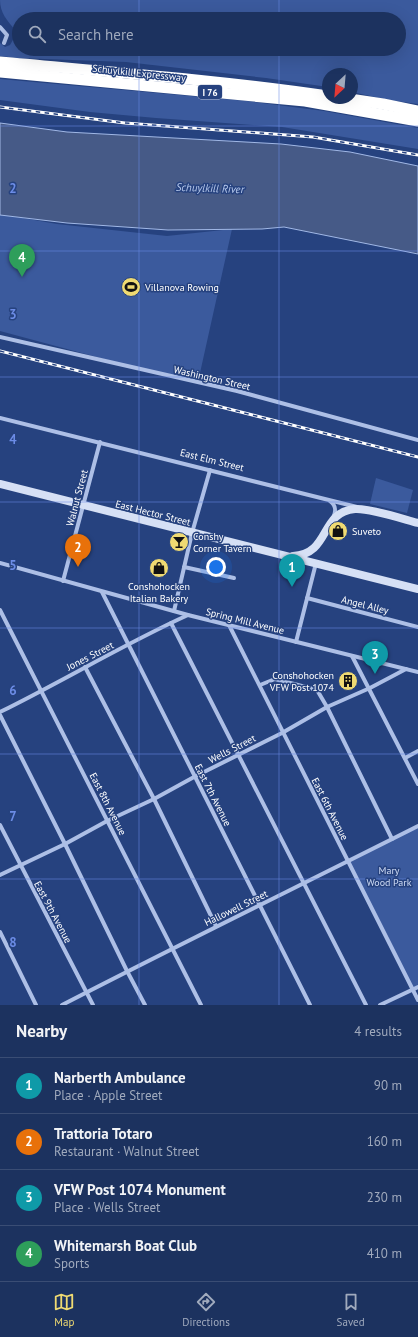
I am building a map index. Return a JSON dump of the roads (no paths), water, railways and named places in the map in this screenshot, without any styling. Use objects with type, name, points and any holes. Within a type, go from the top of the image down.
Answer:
[{"type":"highway","name":"Schuylkill Expressway","points":[[0,62],[175,77],[279,88],[322,95]]},
{"type":"highway","name":"Schuylkill Expressway","points":[[0,72],[305,101],[418,121]]},
{"type":"highway","points":[[358,100],[418,111]]},
{"type":"main road","name":"East Hector Street","points":[[0,484],[418,589]]},
{"type":"main road","points":[[276,554],[294,556],[309,551],[320,541],[333,519],[344,512],[355,509],[363,509]]},
{"type":"main road","name":"East Elm Street","points":[[363,509],[418,523]]},
{"type":"main road","points":[[316,546],[313,555],[316,563]]},
{"type":"street","points":[[0,27],[7,36],[4,43]]},
{"type":"street","name":"Washington Street","points":[[0,337],[237,391],[418,440]]},
{"type":"street","name":"East Elm Street","points":[[0,418],[363,509]]},
{"type":"street","name":"Walnut Street","points":[[63,581],[100,442]]},
{"type":"street","points":[[174,611],[192,533],[210,470]]},
{"type":"street","points":[[324,499],[331,501],[334,505],[335,510],[333,519]]},
{"type":"street","name":"Spring Mill Avenue","points":[[0,563],[188,615],[418,672]]},
{"type":"street","points":[[296,642],[316,563]]},
{"type":"street","points":[[184,567],[234,578]]},
{"type":"street","name":"East 7th Avenue","points":[[102,592],[310,1005]]},
{"type":"street","name":"Angel Alley","points":[[307,598],[418,627]]},
{"type":"street","name":"East 8th Avenue","points":[[0,610],[201,1005]]},
{"type":"street","name":"Jones Street","points":[[0,712],[188,615]]},
{"type":"street","points":[[171,623],[366,1005]]},
{"type":"street","name":"East 6th Avenue","points":[[229,625],[418,1000]]},
{"type":"street","points":[[352,656],[370,688],[418,784]]},
{"type":"street","points":[[85,667],[154,799],[216,926]]},
{"type":"street","name":"Wells Street","points":[[0,875],[154,799],[327,707],[370,688],[406,669]]},
{"type":"street","points":[[260,685],[275,679],[317,690],[327,707],[392,840]]},
{"type":"street","points":[[0,715],[145,1005]]},
{"type":"street","points":[[405,758],[418,751]]},
{"type":"street","name":"East 9th Avenue","points":[[0,825],[93,1005]]},
{"type":"street","name":"Hallowell Street","points":[[62,1005],[216,926],[260,906],[418,826]]},
{"type":"street","points":[[0,932],[36,1005]]},
{"type":"street","points":[[380,1005],[418,987]]},
{"type":"water","name":"Schuylkill River","points":[[0,123],[67,132],[281,144],[350,152],[418,166],[418,254],[284,227],[262,229],[168,230],[67,223],[0,215]]},
{"type":"railway","points":[[0,107],[125,123],[313,137],[418,155]]},
{"type":"railway","points":[[0,351],[418,457]]},
{"type":"place","name":"Whitemarsh Boat Club","points":[[22,277]]},
{"type":"place","name":"Villanova Rowing","points":[[131,287]]},
{"type":"place","name":"Suveto","points":[[338,531]]},
{"type":"place","name":"Conshy Corner Tavern","points":[[179,542]]},
{"type":"place","name":"Trattoria Totaro","points":[[78,567]]},
{"type":"place","name":"Conshohocken Italian Bakery","points":[[159,568]]},
{"type":"place","name":"Narberth Ambulance","points":[[292,587]]},
{"type":"place","name":"VFW Post 1074 Monument","points":[[375,674]]},
{"type":"place","name":"Conshohocken VFW Post 1074","points":[[348,681]]},
{"type":"park label","name":"Mary Wood Park","points":[[389,876]]}]
